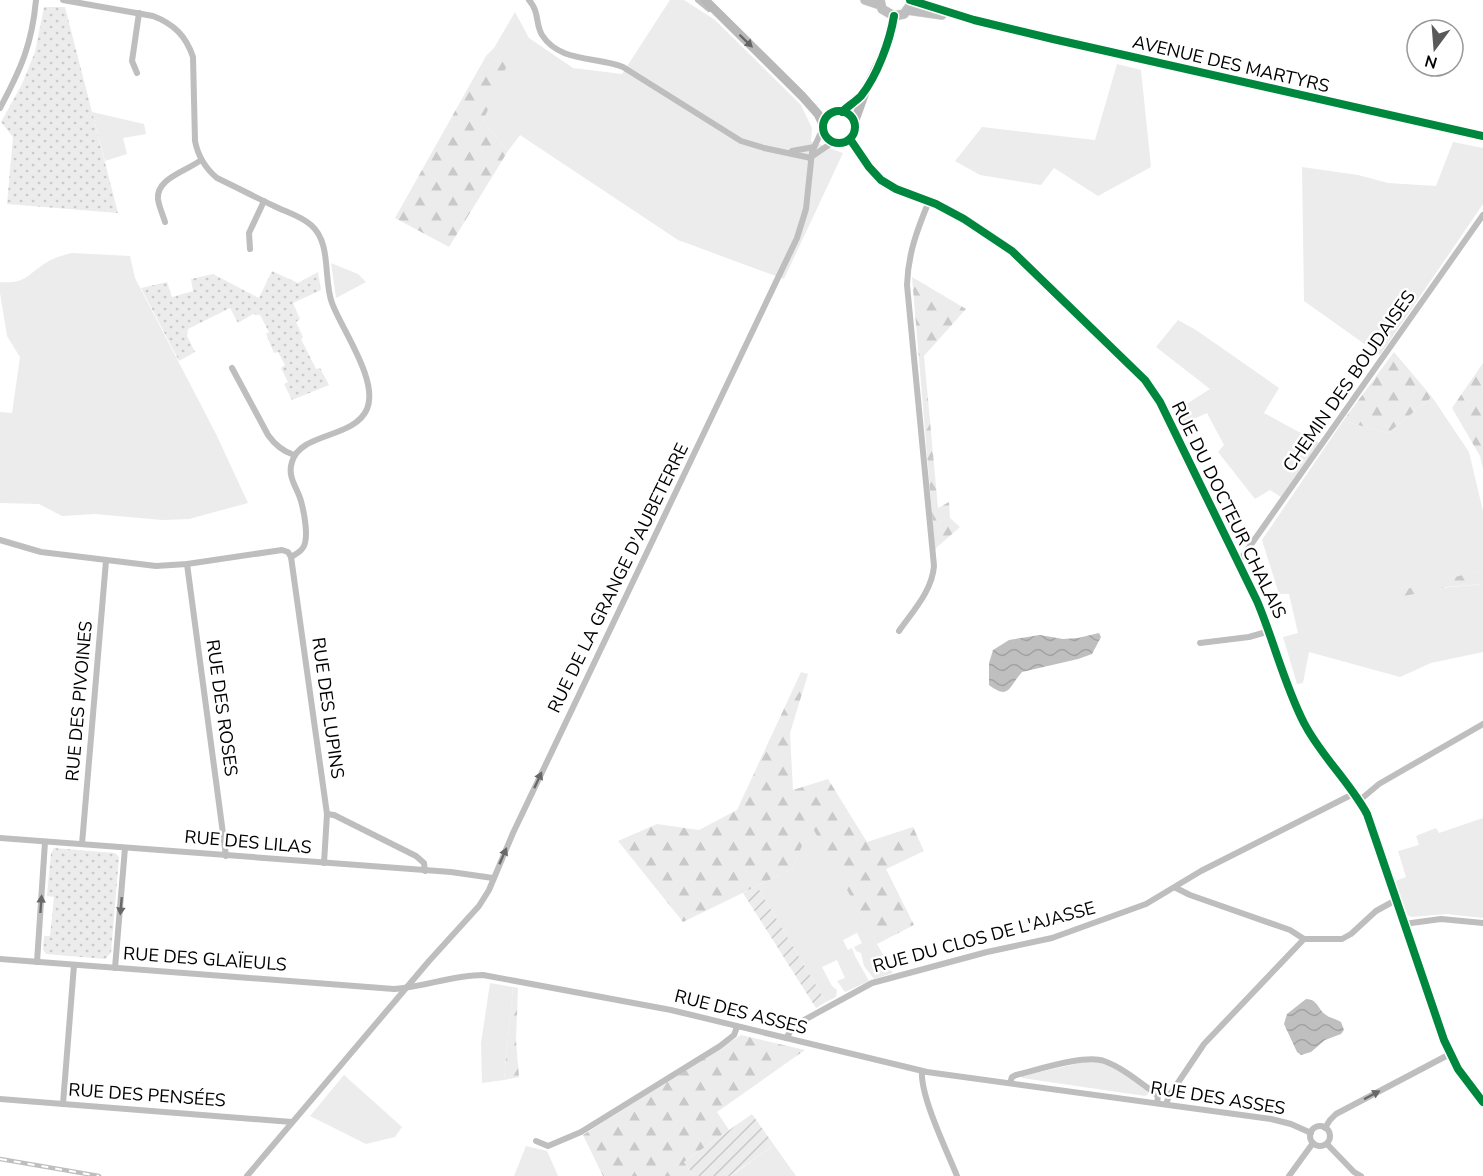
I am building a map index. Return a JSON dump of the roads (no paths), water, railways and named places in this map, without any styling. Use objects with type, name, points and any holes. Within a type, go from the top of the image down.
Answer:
[{"type":"main road","points":[[705,0],[802,96],[818,114],[826,136],[833,142],[841,143],[854,133],[854,123],[867,87],[886,48],[894,16]]},
{"type":"main road","points":[[865,0],[880,2],[885,13],[894,16],[899,16],[907,10],[910,0]]},
{"type":"main road","name":"AVENUE DES MARTYRS","points":[[910,0],[974,20]]},
{"type":"main road","name":"AVENUE DES MARTYRS","points":[[907,10],[974,20],[1483,136]]},
{"type":"main road","points":[[823,126],[828,115],[842,112],[859,98],[867,87]]},
{"type":"main road","points":[[842,112],[850,116],[854,123]]},
{"type":"main road","name":"RUE DU DOCTEUR CHALAIS","points":[[849,139],[881,180],[964,219],[1012,251],[1145,380],[1161,402],[1270,631],[1292,698],[1304,724],[1319,747],[1358,796],[1367,814],[1450,1054],[1483,1102]]},
{"type":"street","points":[[0,108],[18,76],[28,49],[36,0]]},
{"type":"street","points":[[0,540],[41,552],[156,566],[187,564],[282,550],[288,552],[291,557],[302,550],[307,539],[301,501],[291,480],[291,462],[294,455],[301,448],[351,427],[367,410],[370,389],[332,302],[322,240],[318,232],[300,218],[217,178],[197,153],[192,57],[189,46],[177,28],[166,21],[140,13],[63,0]]},
{"type":"street","points":[[530,0],[535,7],[543,36],[556,48],[572,56],[610,61],[623,67],[741,141],[811,158],[833,142]]},
{"type":"street","points":[[698,0],[725,20]]},
{"type":"street","points":[[137,73],[132,61],[140,13]]},
{"type":"street","name":"RUE DE LA GRANGE D'AUBETERRE","points":[[407,988],[479,906],[493,878],[797,238],[806,209],[811,158],[823,126]]},
{"type":"street","points":[[788,152],[814,147]]},
{"type":"street","points":[[165,222],[158,200],[161,185],[201,160]]},
{"type":"street","points":[[250,249],[249,233],[264,201]]},
{"type":"street","points":[[899,631],[929,587],[933,578],[934,566],[907,285],[911,248],[929,201]]},
{"type":"street","name":"CHEMIN DES BOUDAISES","points":[[1238,563],[1483,214]]},
{"type":"street","points":[[232,368],[267,435],[284,452],[294,455]]},
{"type":"street","name":"RUE DES LUPINS","points":[[291,557],[327,814],[324,864]]},
{"type":"street","name":"RUE DES PIVOINES","points":[[82,844],[106,561]]},
{"type":"street","name":"RUE DES ROSES","points":[[187,564],[226,856]]},
{"type":"street","points":[[1200,643],[1249,637],[1270,631]]},
{"type":"street","name":"RUE DU CLOS DE L'AJASSE","points":[[786,1038],[795,1025],[873,983],[987,952],[1049,939],[1146,904],[1201,871],[1358,796],[1483,724]]},
{"type":"street","points":[[327,814],[334,815],[416,856],[424,863],[425,871]]},
{"type":"street","name":"RUE DES LILAS","points":[[0,838],[493,878]]},
{"type":"street","points":[[37,962],[45,842]]},
{"type":"street","points":[[115,968],[125,848]]},
{"type":"street","points":[[1176,888],[1290,930],[1304,939],[1342,939],[1351,934],[1376,911],[1396,900]]},
{"type":"street","points":[[1404,924],[1441,919],[1483,923]]},
{"type":"street","points":[[1166,1104],[1204,1044],[1304,939]]},
{"type":"street","name":"RUE DES GLAÏEULS","points":[[0,959],[394,989],[407,988]]},
{"type":"street","points":[[63,1104],[74,965]]},
{"type":"street","name":"RUE DES ASSES","points":[[407,988],[469,975],[483,975],[671,1010],[922,1071],[1281,1122],[1311,1133]]},
{"type":"street","points":[[247,1176],[407,988]]},
{"type":"street","points":[[536,1141],[548,1146],[581,1132],[720,1046],[734,1035],[737,1027]]},
{"type":"street","points":[[1325,1128],[1336,1114],[1450,1054]]},
{"type":"street","points":[[1010,1083],[1012,1077],[1016,1075],[1075,1061],[1097,1059],[1113,1065],[1152,1091],[1158,1096],[1157,1103]]},
{"type":"street","points":[[922,1071],[931,1111],[957,1176]]},
{"type":"street","name":"RUE DES PENSÉES","points":[[0,1099],[292,1122]]},
{"type":"street","points":[[1289,1176],[1313,1143],[1311,1133],[1317,1127],[1325,1128]]},
{"type":"street","points":[[1313,1143],[1321,1146],[1326,1144],[1330,1136],[1325,1128]]},
{"type":"street","points":[[1326,1144],[1361,1176]]},
{"type":"water","points":[[1099,633],[1101,637],[1092,654],[1022,672],[1005,692],[989,685],[989,663],[993,650],[1009,640],[1040,635],[1063,639],[1078,638]]},
{"type":"water","points":[[1306,999],[1316,1003],[1326,1015],[1341,1022],[1344,1030],[1341,1034],[1325,1040],[1311,1052],[1301,1055],[1297,1052],[1284,1024],[1287,1014]]},
{"type":"railway","points":[[0,1159],[99,1176]]}]
